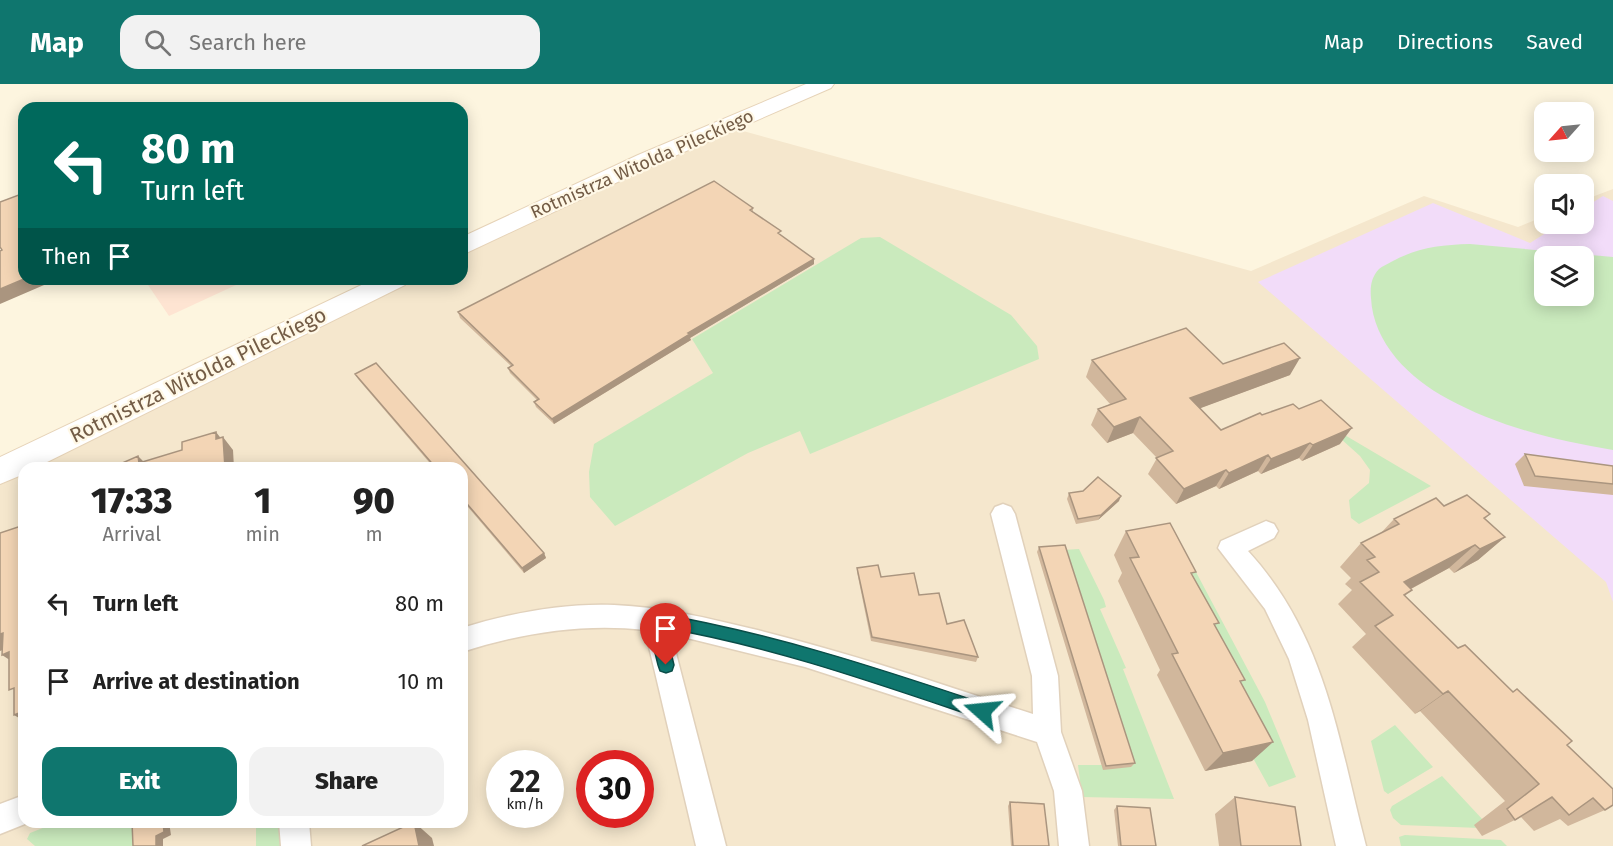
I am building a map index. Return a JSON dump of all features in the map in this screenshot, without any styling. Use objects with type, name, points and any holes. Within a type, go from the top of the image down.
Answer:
[{"type":"main road","name":"Rotmistrza Witolda Pileckiego","points":[[468,244],[646,160],[824,84]]},
{"type":"main road","name":"Rotmistrza Witolda Pileckiego","points":[[19,462],[384,285]]},
{"type":"main road","name":"Rotmistrza Witolda Pileckiego","points":[[0,471],[18,462]]},
{"type":"street","points":[[1003,514],[1045,676],[1047,732],[1068,791],[1074,846]]},
{"type":"street","points":[[1266,531],[1230,548],[1273,600],[1297,643],[1317,699],[1351,846]]},
{"type":"street","points":[[468,638],[533,622],[612,616],[705,628],[843,664],[1047,732]]},
{"type":"street","points":[[655,620],[711,846]]},
{"type":"street","points":[[0,819],[18,812]]},
{"type":"street","points":[[294,828],[296,846]]},
{"type":"shaded area","points":[[714,123],[1251,271],[1424,196],[1518,227],[1534,220],[1534,234],[1594,234],[1594,196],[1613,189],[1613,846],[0,846],[0,457],[360,285],[468,285],[468,235]]},
{"type":"shaded area","points":[[1603,196],[1613,201],[1613,602],[1606,582],[1258,282],[1433,203],[1530,243],[1544,234],[1594,234],[1594,202]]},
{"type":"shaded area","points":[[148,285],[236,285],[169,316]]},
{"type":"green space","points":[[880,237],[1011,315],[1037,346],[1039,359],[810,454],[800,431],[748,453],[615,526],[590,497],[589,472],[594,444],[713,373],[692,339],[861,238]]},
{"type":"green space","points":[[1470,244],[1534,250],[1534,306],[1594,306],[1594,255],[1613,257],[1613,450],[1549,437],[1507,425],[1467,409],[1420,381],[1396,358],[1386,344],[1373,314],[1371,290],[1374,276],[1379,269],[1401,257],[1439,246]]},
{"type":"green space","points":[[1321,421],[1431,486],[1359,524],[1351,518],[1349,500],[1369,483],[1370,470],[1360,456]]},
{"type":"green space","points":[[1179,547],[1196,572],[1265,702],[1296,777],[1269,787],[1222,702]]},
{"type":"green space","points":[[1079,549],[1104,600],[1106,607],[1100,609],[1126,668],[1123,669],[1174,799],[1082,797],[1078,765],[1102,765],[1063,550]]},
{"type":"green space","points":[[1395,725],[1433,767],[1388,794],[1384,791],[1371,741]]},
{"type":"green space","points":[[1442,776],[1484,821],[1480,828],[1401,825],[1393,818],[1390,810],[1392,806]]},
{"type":"green space","points":[[43,828],[135,828],[136,846],[35,846],[27,839],[30,833]]},
{"type":"green space","points":[[256,828],[287,828],[288,846],[256,846]]},
{"type":"green space","points":[[1405,835],[1501,840],[1507,846],[1401,846],[1399,837]]},
{"type":"building","points":[[714,181],[753,208],[750,210],[781,231],[778,233],[814,259],[688,333],[690,334],[552,419],[534,402],[539,399],[508,368],[513,365],[458,312]]},
{"type":"building","points":[[18,195],[18,282],[0,289],[0,251],[2,250],[0,247],[0,202]]},
{"type":"building","points":[[1186,328],[1223,364],[1284,343],[1300,358],[1190,398],[1221,430],[1260,413],[1262,415],[1293,404],[1299,409],[1321,400],[1352,428],[1313,445],[1310,443],[1271,459],[1268,455],[1229,473],[1226,470],[1184,489],[1156,458],[1173,451],[1140,417],[1114,427],[1098,409],[1126,399],[1092,360]]},
{"type":"building","points":[[376,363],[464,462],[431,462],[355,374]]},
{"type":"building","points":[[216,432],[216,439],[223,437],[225,462],[142,462],[182,450],[182,442]]},
{"type":"building","points":[[1525,454],[1613,466],[1613,484],[1535,476]]},
{"type":"building","points":[[138,456],[139,462],[124,462]]},
{"type":"building","points":[[468,467],[544,553],[522,568],[468,505]]},
{"type":"building","points":[[1098,477],[1121,496],[1101,515],[1078,519],[1069,493],[1083,491]]},
{"type":"building","points":[[1467,495],[1490,514],[1484,518],[1505,537],[1480,549],[1475,545],[1404,582],[1412,590],[1404,595],[1458,648],[1465,645],[1513,692],[1517,689],[1572,741],[1567,745],[1613,789],[1613,805],[1605,810],[1593,798],[1569,815],[1552,797],[1515,820],[1507,809],[1539,784],[1448,691],[1443,694],[1375,626],[1393,615],[1360,582],[1379,572],[1367,560],[1375,557],[1361,543],[1399,524],[1394,519],[1436,498],[1444,506]]},
{"type":"building","points":[[1170,523],[1196,572],[1191,573],[1219,623],[1214,624],[1245,680],[1240,681],[1273,742],[1223,753],[1172,654],[1178,653],[1130,558],[1139,557],[1126,531]]},
{"type":"building","points":[[18,527],[18,713],[14,715],[14,688],[9,690],[9,652],[2,655],[3,633],[0,634],[0,533]]},
{"type":"building","points":[[1065,545],[1135,763],[1106,766],[1039,547]]},
{"type":"building","points":[[878,565],[881,577],[914,573],[919,595],[939,593],[947,624],[964,620],[978,657],[872,637],[857,568]]},
{"type":"building","points":[[1235,797],[1295,807],[1301,846],[1241,846]]},
{"type":"building","points":[[1010,802],[1044,804],[1049,846],[1013,846]]},
{"type":"building","points":[[1117,806],[1150,808],[1156,846],[1121,846]]},
{"type":"building","points":[[132,828],[164,828],[164,832],[156,836],[156,846],[133,846]]},
{"type":"building","points":[[401,828],[415,828],[419,846],[362,846]]},
{"type":"route","points":[[666,665],[655,620],[705,628],[843,664],[982,711]]}]
